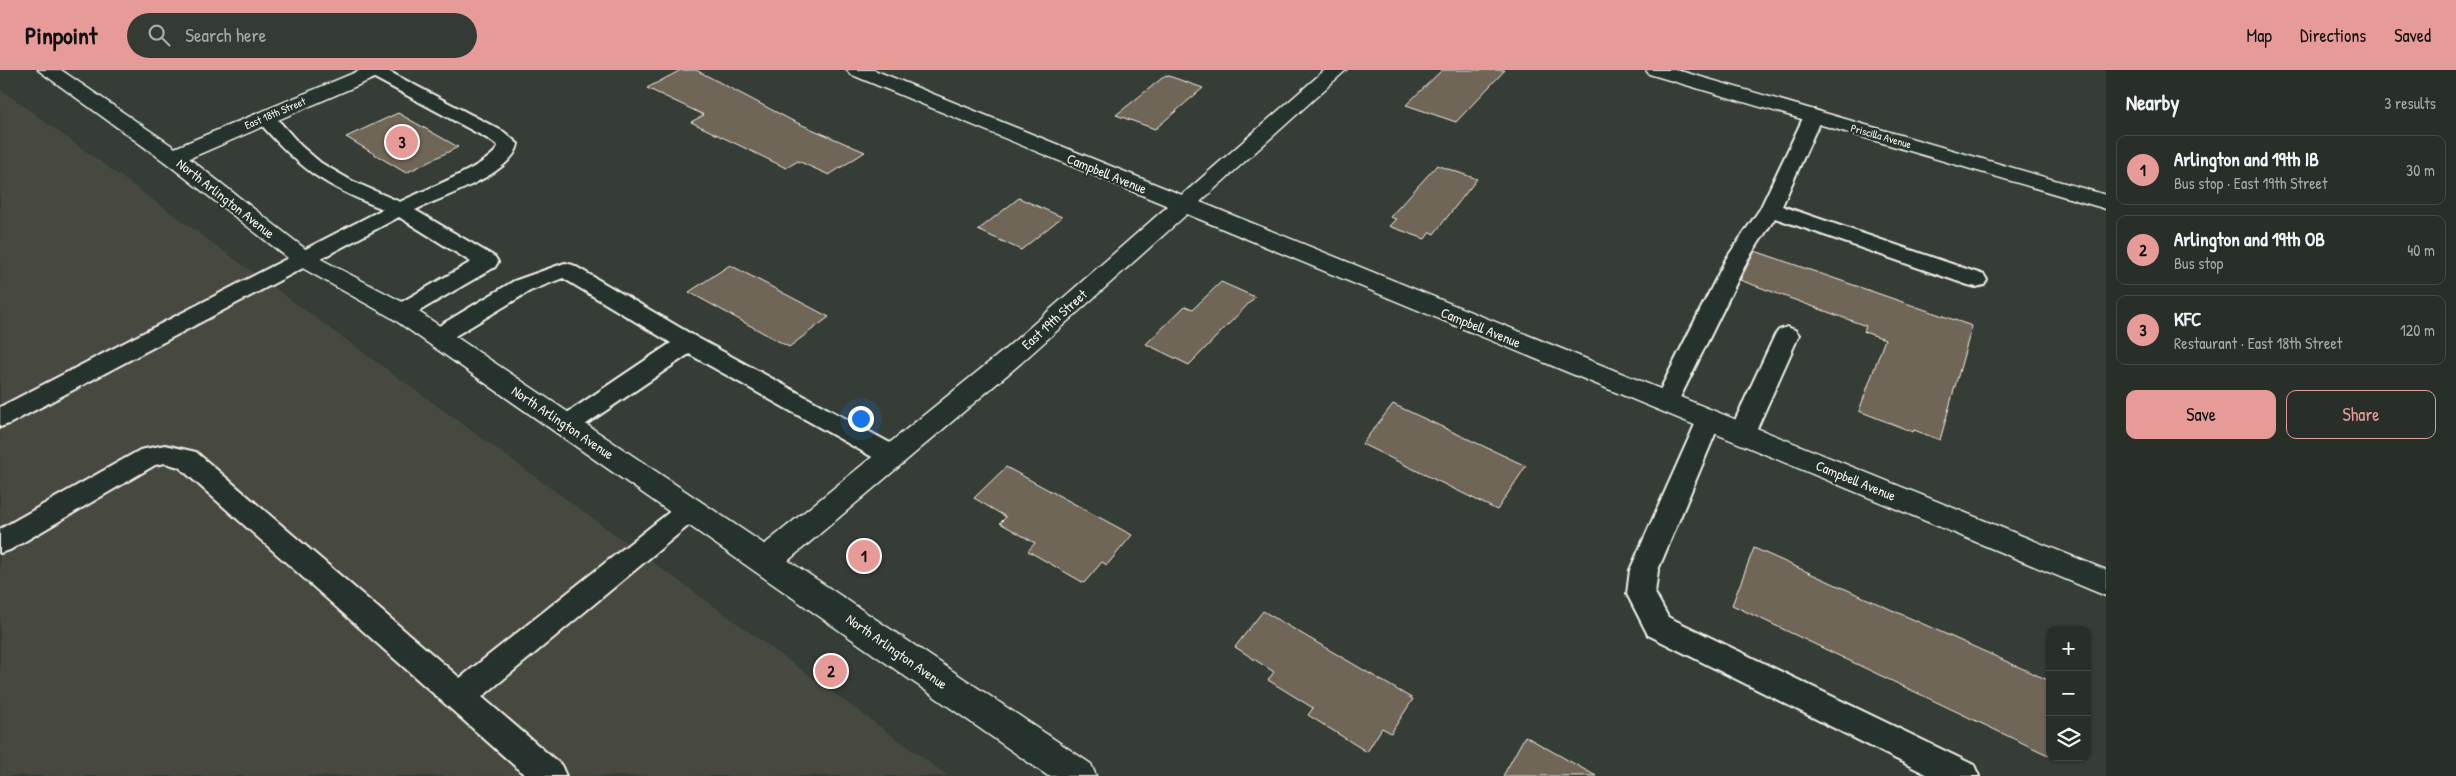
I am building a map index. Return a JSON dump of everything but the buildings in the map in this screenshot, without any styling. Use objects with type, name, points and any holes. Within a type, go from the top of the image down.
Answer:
[{"type":"street","name":"North Arlington Avenue","points":[[48,70],[173,157],[305,260],[401,312],[1078,776]]},
{"type":"street","name":"Campbell Avenue","points":[[857,70],[2106,583]]},
{"type":"street","name":"East 19th Street","points":[[766,562],[1019,350],[1336,70]]},
{"type":"street","name":"Priscilla Avenue","points":[[1656,70],[2106,202]]},
{"type":"street","name":"East 18th Street","points":[[173,157],[376,71]]},
{"type":"lane","points":[[0,418],[400,209],[499,161],[507,152],[508,144],[376,71]]},
{"type":"lane","points":[[1666,402],[1737,260],[1770,210],[1813,116]]},
{"type":"lane","points":[[265,118],[297,153],[314,167],[349,188],[400,209],[487,262],[401,312]]},
{"type":"lane","points":[[1770,210],[1976,280]]},
{"type":"lane","points":[[437,337],[522,286],[565,270],[688,342],[892,456]]},
{"type":"lane","points":[[1742,433],[1787,335]]},
{"type":"lane","points":[[567,425],[688,342]]},
{"type":"lane","points":[[1709,420],[1644,570],[1641,594],[1658,626],[1963,776]]},
{"type":"lane","points":[[0,542],[149,457],[165,454],[187,458],[550,776]]},
{"type":"lane","points":[[460,697],[691,510]]},
{"type":"shaded area","points":[[0,89],[948,776],[0,776]]},
{"type":"place","name":"KFC","points":[[402,142]]},
{"type":"place","name":"Arlington and 19th IB","points":[[864,556]]},
{"type":"place","name":"Arlington and 19th OB","points":[[831,671]]}]
